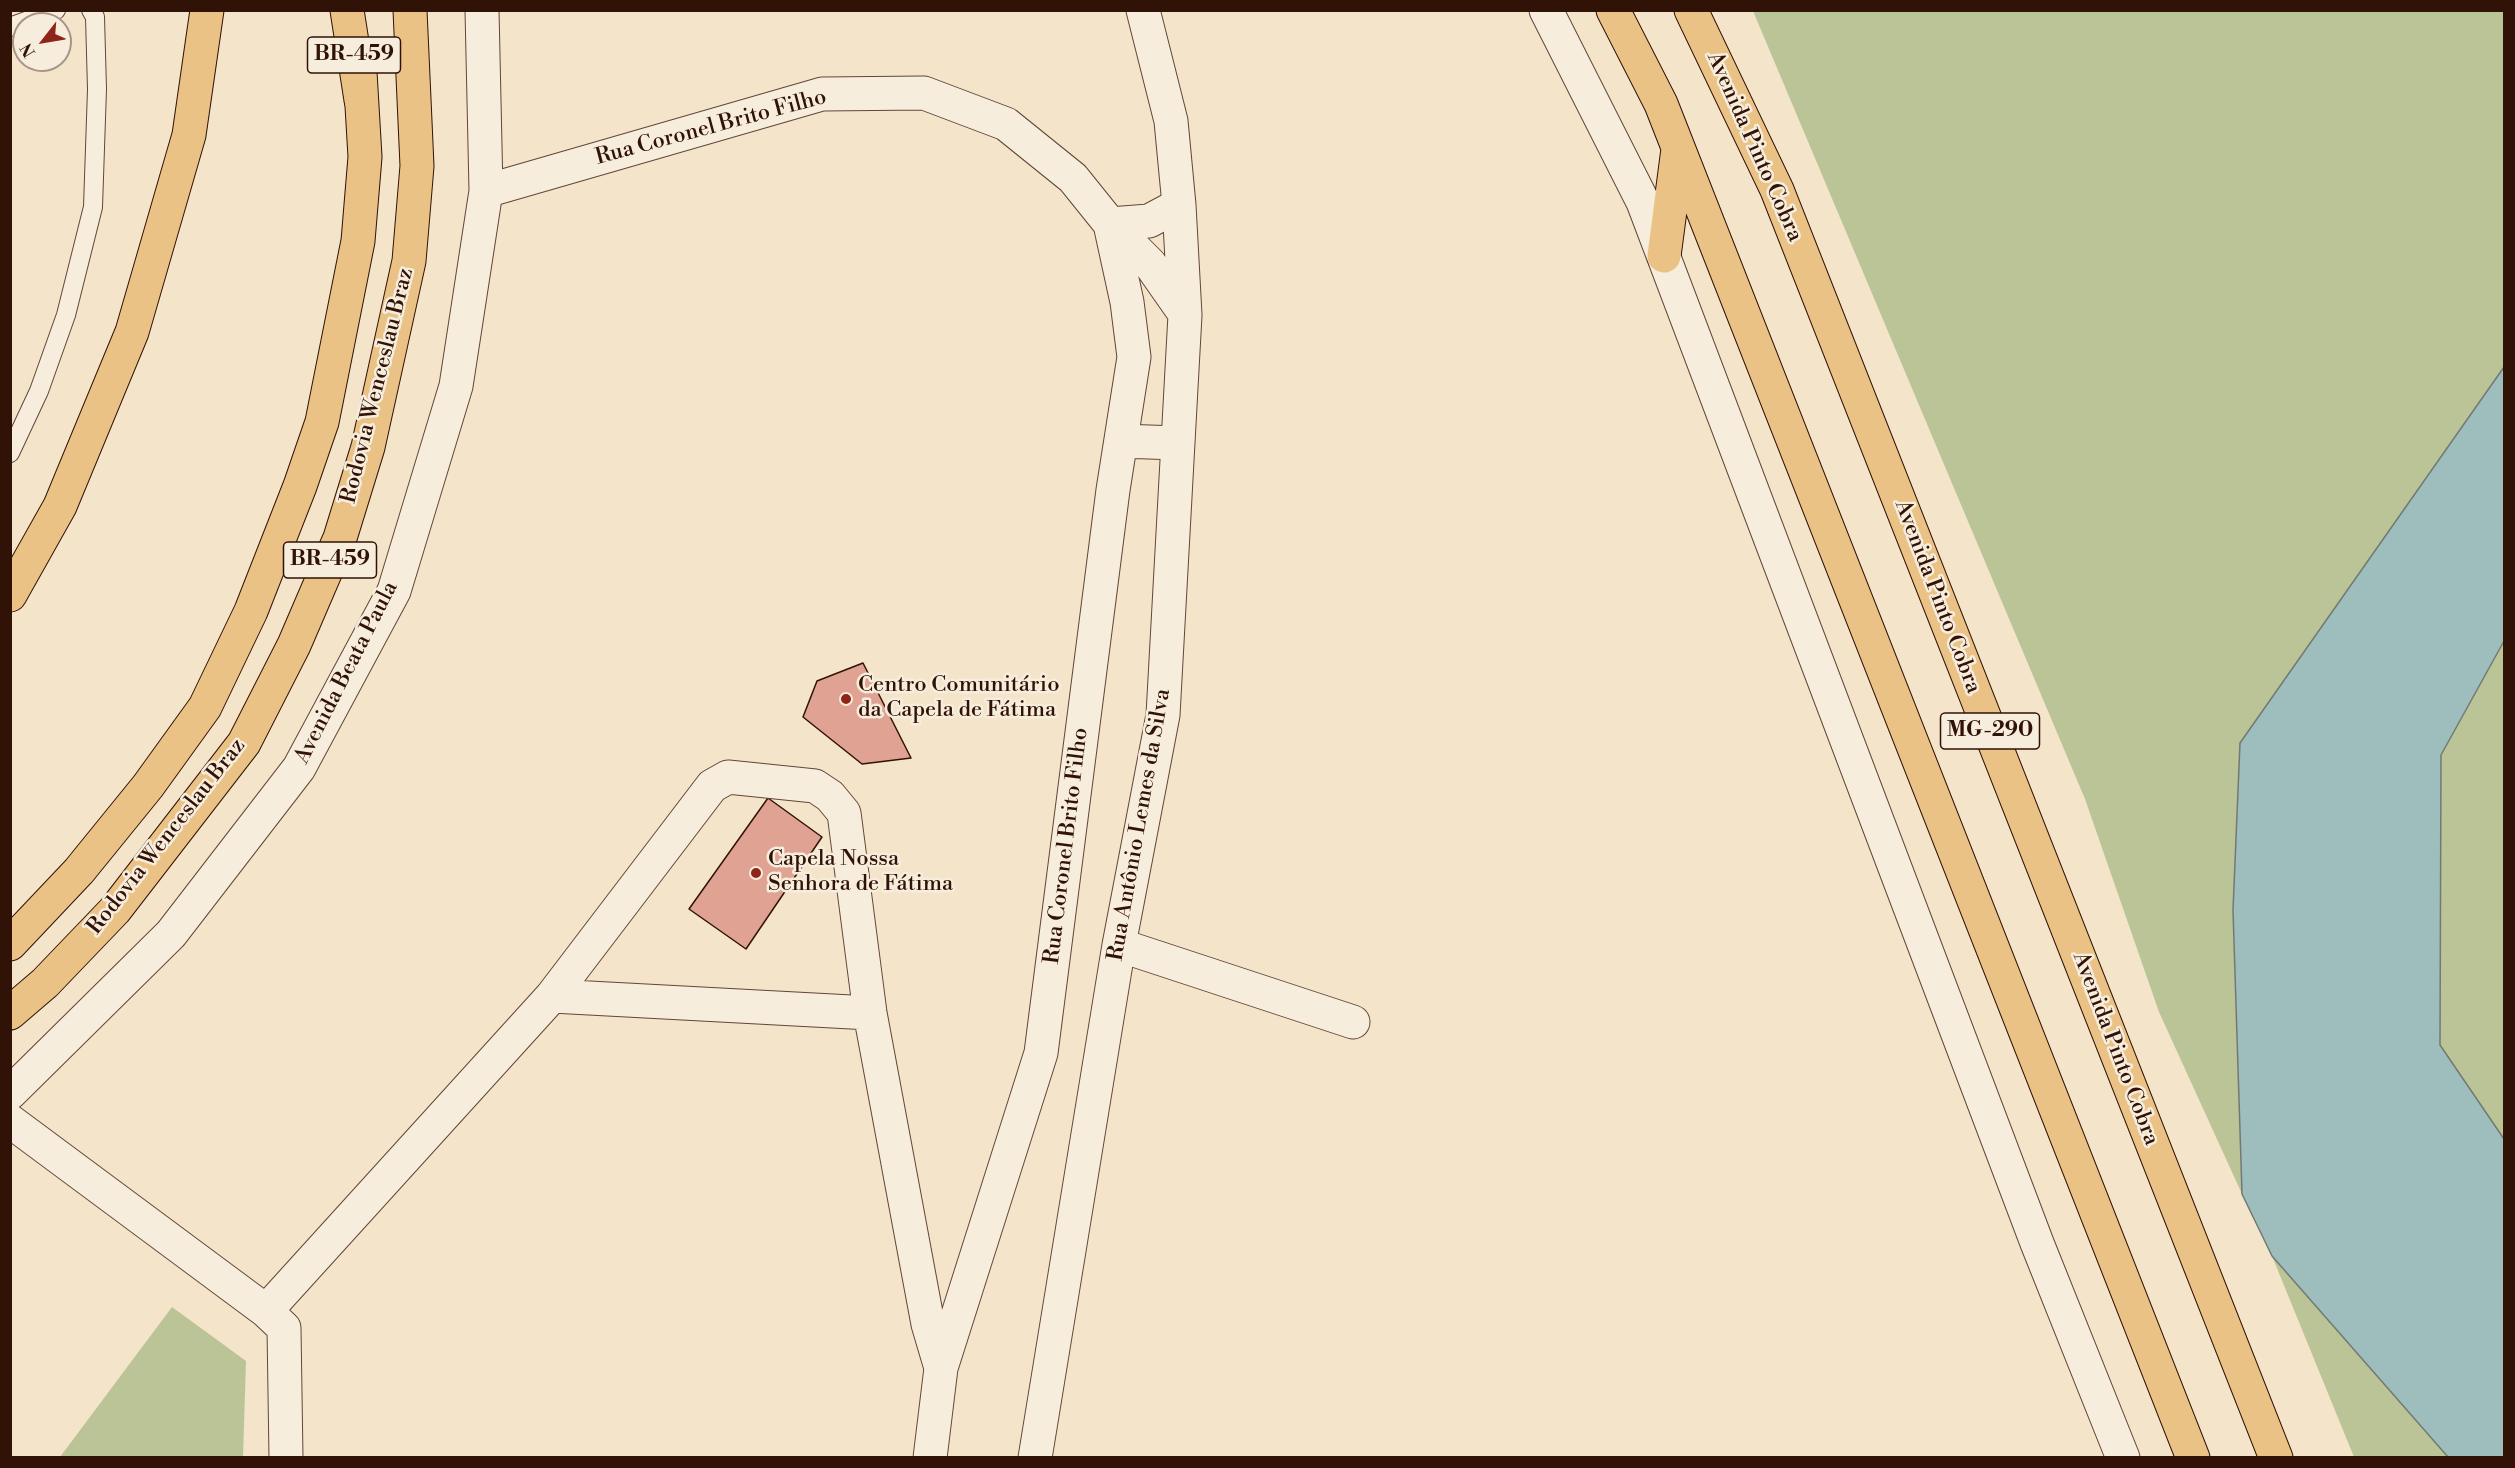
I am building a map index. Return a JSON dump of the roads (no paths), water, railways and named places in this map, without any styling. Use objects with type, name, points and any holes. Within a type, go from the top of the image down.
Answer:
[{"type":"main road","points":[[10,595],[60,506],[132,332],[189,135],[207,10]]},
{"type":"main road","name":"BR-459","points":[[348,10],[361,100]]},
{"type":"main road","name":"Rodovia Wenceslau Braz","points":[[10,944],[79,871],[148,786],[205,707],[251,611],[300,486],[322,422],[358,241],[365,157],[358,10]]},
{"type":"main road","name":"Rodovia Wenceslau Braz","points":[[10,1013],[45,982],[115,910],[244,743],[294,645],[339,538],[368,447],[409,261],[417,166],[410,10]]},
{"type":"main road","name":"MG-290","points":[[1613,10],[1661,104],[1679,147],[2193,1458]]},
{"type":"main road","name":"Avenida Pinto Cobra","points":[[1691,10],[1777,190],[2276,1458]]},
{"type":"main road","points":[[1664,256],[1679,147]]},
{"type":"street","name":"Avenida Beata Paula","points":[[10,1093],[171,934],[299,768],[394,591],[456,386],[486,191],[482,10]]},
{"type":"street","name":"Rua Antônio Lemes da Silva","points":[[1035,1458],[1119,945],[1162,715],[1185,315],[1179,205],[1171,121],[1143,10]]},
{"type":"street","points":[[1546,10],[1643,202],[2037,1244],[2123,1458]]},
{"type":"street","name":"Rua Coronel Brito Filho","points":[[486,191],[822,94],[924,93],[1006,124],[1073,178],[1110,224],[1149,264],[1185,315]]},
{"type":"street","points":[[1110,224],[1149,221],[1179,205]]},
{"type":"street","name":"Rua Coronel Brito Filho","points":[[930,1458],[941,1368],[1041,1053],[1113,490],[1134,357],[1127,302],[1110,224]]},
{"type":"street","points":[[1121,441],[1177,443]]},
{"type":"street","points":[[266,1311],[552,996],[712,786],[728,777],[815,786],[830,796],[844,813],[870,1013],[928,1324],[941,1368]]},
{"type":"street","points":[[1119,945],[1353,1022]]},
{"type":"street","points":[[552,996],[870,1013]]},
{"type":"street","points":[[10,1121],[266,1311],[284,1328],[286,1458]]},
{"type":"lane","points":[[10,27],[56,10]]},
{"type":"lane","points":[[10,453],[39,391],[66,315],[93,207],[97,89],[95,17],[91,10]]},
{"type":"water","points":[[2504,367],[2504,641],[2441,755],[2440,1045],[2504,1139],[2504,1457],[2448,1457],[2272,1256],[2242,1194],[2233,910],[2240,743]]},
{"type":"place","name":"Centro Comunitário da Capela de Fátima","points":[[846,699]]},
{"type":"place","name":"Capela Nossa Senhora de Fátima","points":[[756,873]]}]
